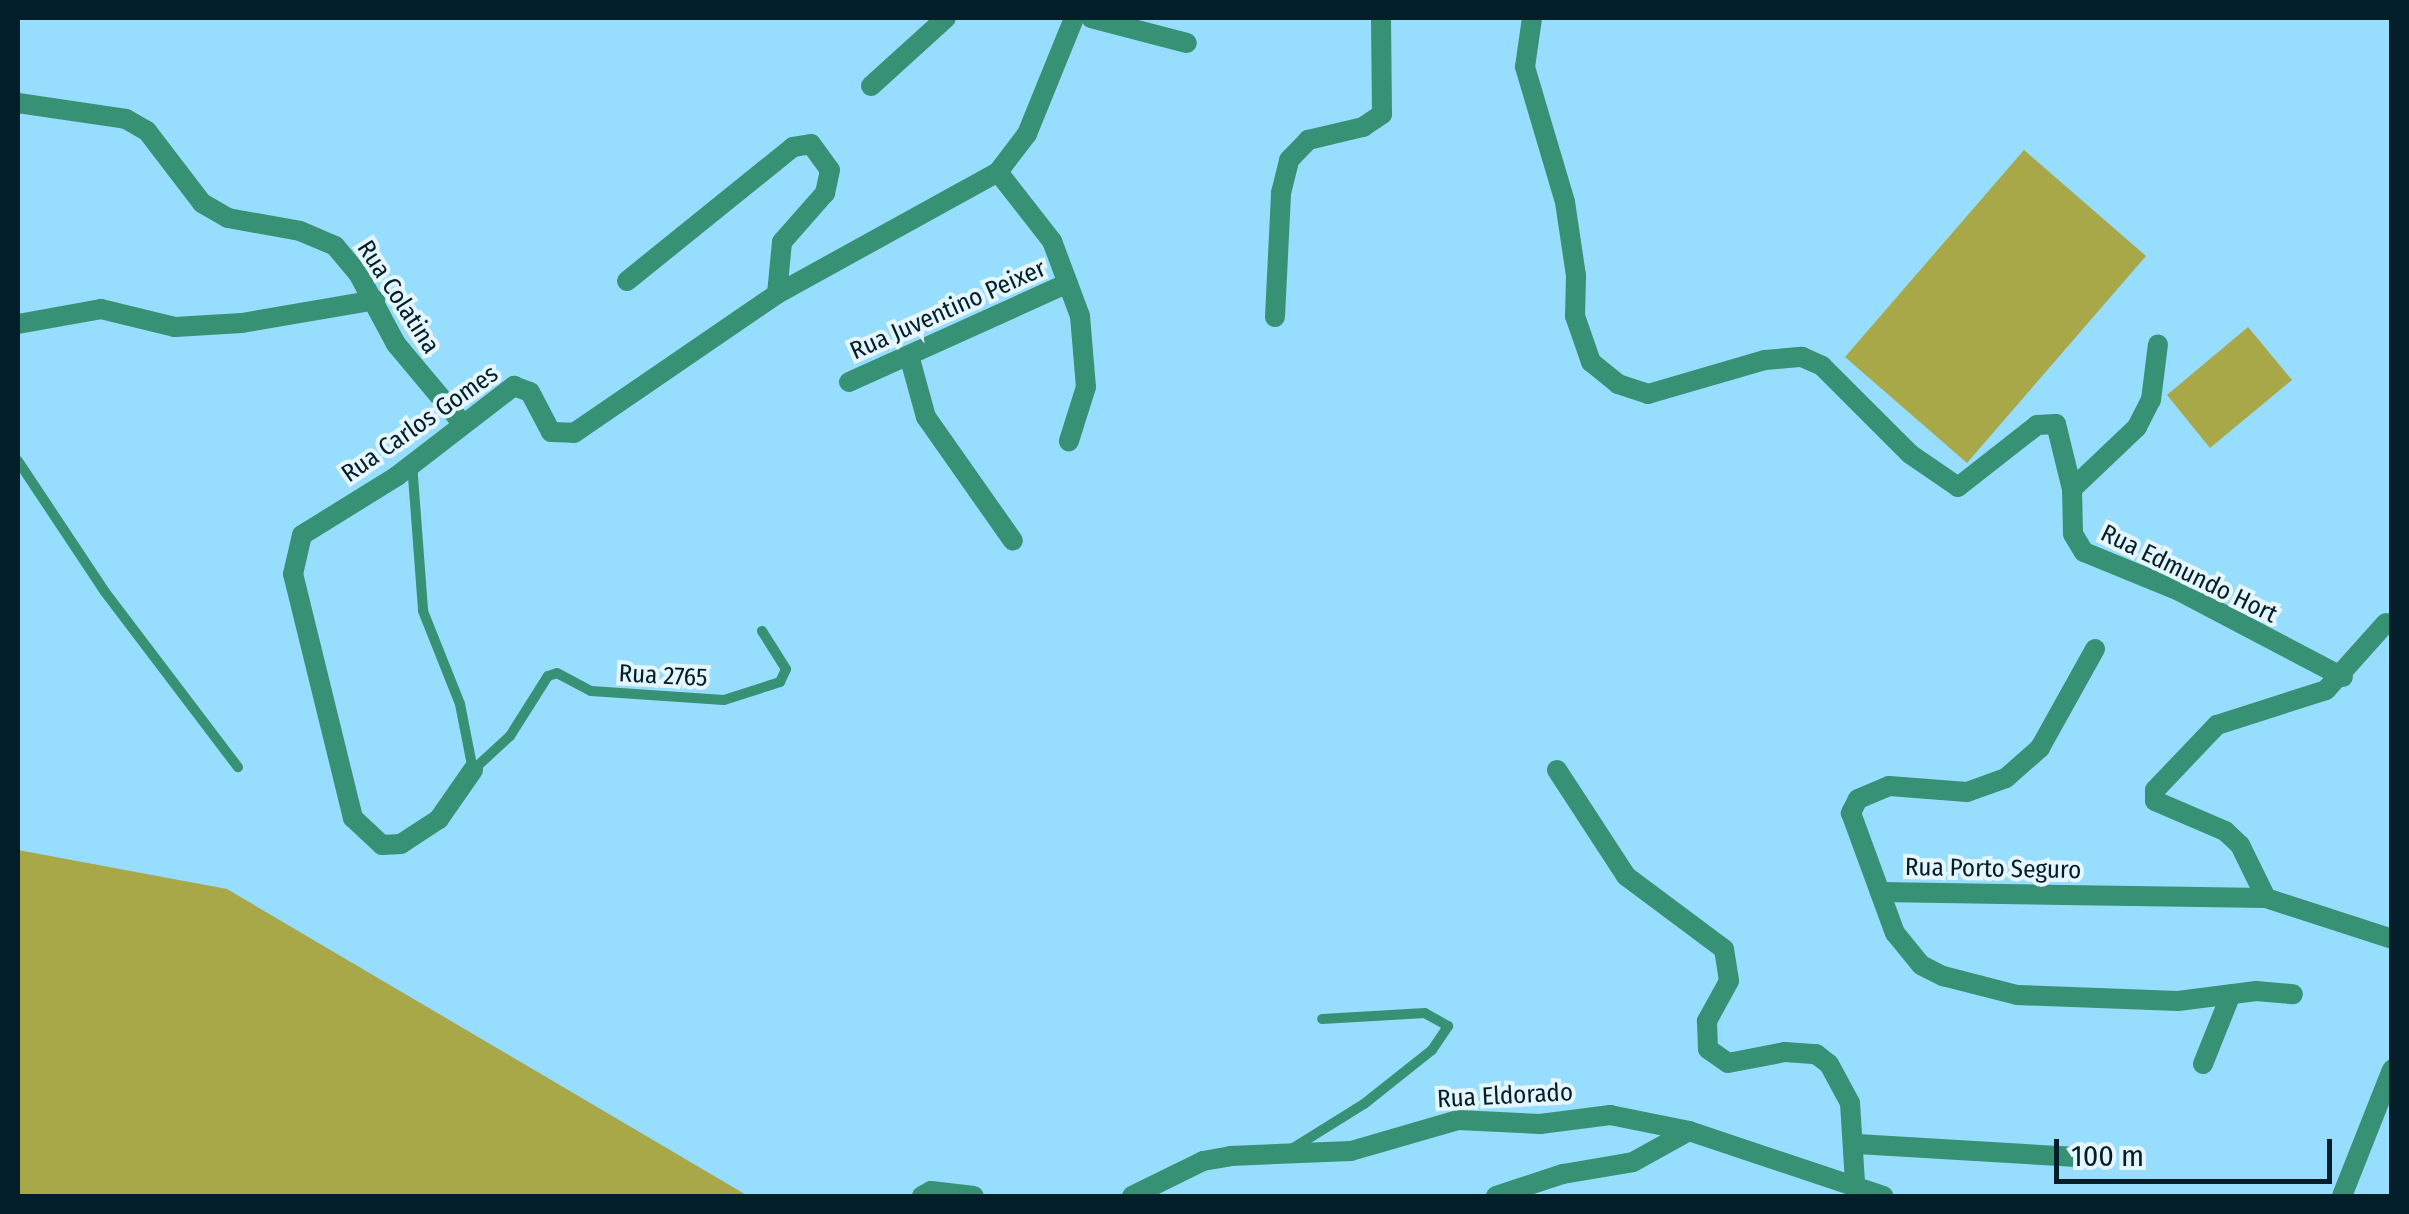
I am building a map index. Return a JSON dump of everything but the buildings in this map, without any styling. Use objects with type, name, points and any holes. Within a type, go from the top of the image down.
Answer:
[{"type":"street","points":[[871,86],[946,18]]},
{"type":"street","name":"Rua Carlos Gomes","points":[[473,770],[422,834],[400,844],[367,836],[353,818],[292,574],[302,535],[523,386],[551,432],[574,433],[777,294],[998,172],[1027,134],[1074,18]]},
{"type":"street","points":[[1091,18],[1186,43]]},
{"type":"street","points":[[1276,317],[1282,193],[1290,160],[1308,140],[1363,127],[1382,114],[1381,18]]},
{"type":"street","name":"Rua Edmundo Hort","points":[[1532,18],[1525,67],[1565,202],[1576,276],[1574,316],[1592,362],[1618,384],[1648,394],[1765,360],[1802,357],[1822,366],[1910,454],[1958,487],[2037,425],[2056,424],[2072,489],[2073,534],[2084,552],[2179,591],[2342,677]]},
{"type":"street","name":"Rua Colatina","points":[[18,104],[98,114],[147,130],[202,203],[228,218],[300,230],[334,246],[374,300],[396,344],[463,424]]},
{"type":"street","points":[[627,280],[793,147],[811,144],[830,170],[826,194],[782,242],[777,294]]},
{"type":"street","points":[[998,172],[1052,241],[1068,282],[1088,361],[1069,441]]},
{"type":"street","name":"Rua Juventino Peixer","points":[[849,382],[910,359],[1068,282]]},
{"type":"street","points":[[18,324],[100,308],[175,327],[242,323],[374,300]]},
{"type":"street","points":[[2072,489],[2137,427],[2152,400],[2158,344]]},
{"type":"street","points":[[910,359],[926,417],[1014,541]]},
{"type":"street","points":[[2266,898],[2240,845],[2225,831],[2155,801],[2154,790],[2217,725],[2305,699],[2342,677],[2386,623]]},
{"type":"street","name":"Rua Porto Seguro","points":[[2095,649],[2040,748],[2006,778],[1967,792],[1889,786],[1858,799],[1851,814],[1880,892],[2266,898],[2328,913],[2392,939]]},
{"type":"street","points":[[1557,770],[1626,876],[1724,949],[1729,981],[1707,1021],[1708,1049],[1718,1060],[1738,1064],[1785,1052],[1816,1054],[1842,1083],[1857,1144],[1855,1183]]},
{"type":"street","points":[[1880,892],[1895,933],[1921,965],[1988,990],[2178,1001],[2231,994],[2293,994]]},
{"type":"street","points":[[2203,1064],[2231,994]]},
{"type":"street","points":[[2342,1196],[2392,1070]]},
{"type":"street","name":"Rua Eldorado","points":[[1132,1196],[1203,1161],[1350,1152],[1458,1120],[1540,1124],[1610,1115],[1689,1131],[1855,1183],[1882,1196]]},
{"type":"street","points":[[1496,1196],[1564,1174],[1634,1162],[1689,1131]]},
{"type":"street","points":[[1857,1144],[2073,1157]]},
{"type":"street","points":[[922,1196],[931,1191],[974,1196]]},
{"type":"lane","points":[[18,462],[105,592],[238,768]]},
{"type":"lane","points":[[412,463],[424,611],[460,704],[473,770]]},
{"type":"lane","name":"Rua 2765","points":[[473,770],[510,736],[548,676],[557,673],[591,692],[724,700],[780,682],[786,669],[762,631]]},
{"type":"lane","points":[[1280,1158],[1364,1104],[1432,1050],[1448,1026],[1425,1013],[1322,1019]]},
{"type":"shaded area","points":[[2024,150],[2146,256],[1967,463],[1845,357]]},
{"type":"shaded area","points":[[2248,327],[2292,380],[2210,448],[2167,395]]},
{"type":"shaded area","points":[[18,850],[227,889],[748,1196],[18,1196]]}]
